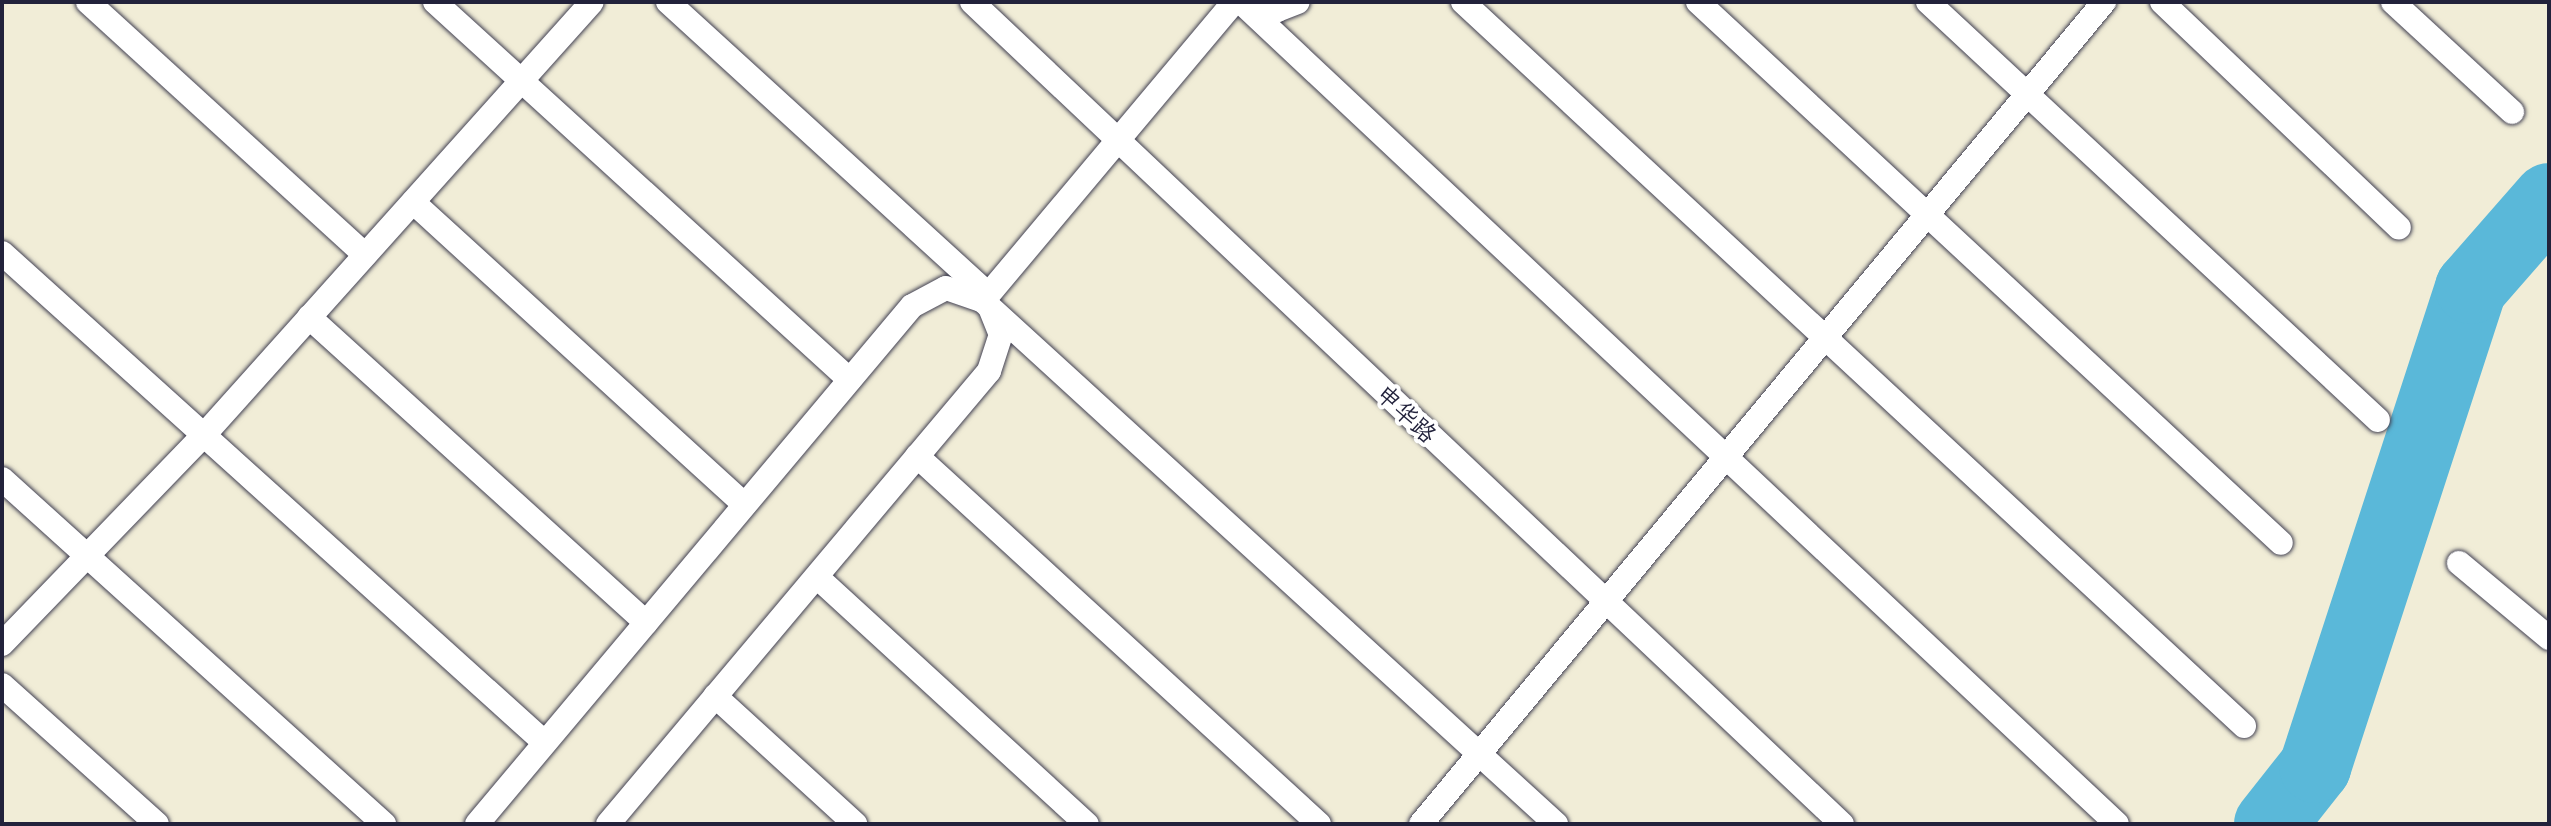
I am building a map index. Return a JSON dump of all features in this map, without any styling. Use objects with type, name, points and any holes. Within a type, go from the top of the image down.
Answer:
[{"type":"lane","points":[[88,2],[365,255]]},
{"type":"lane","points":[[435,2],[850,380]]},
{"type":"lane","points":[[2,644],[204,435],[592,2]]},
{"type":"lane","points":[[668,2],[1556,824]]},
{"type":"lane","name":"申华路","points":[[972,2],[1842,824]]},
{"type":"lane","points":[[991,301],[1118,140],[1234,2]]},
{"type":"lane","points":[[1242,2],[1263,10],[1298,2]]},
{"type":"lane","points":[[1242,2],[2117,824]]},
{"type":"lane","points":[[1463,2],[2244,726]]},
{"type":"lane","points":[[1698,2],[2281,543]]},
{"type":"lane","points":[[1928,2],[2378,420]]},
{"type":"lane","points":[[1421,824],[1609,604],[2104,2]]},
{"type":"lane","points":[[2162,2],[2399,228]]},
{"type":"lane","points":[[2393,2],[2512,112]]},
{"type":"lane","points":[[413,202],[745,505]]},
{"type":"lane","points":[[2,253],[545,743]]},
{"type":"lane","points":[[477,824],[922,297],[960,289],[991,301]]},
{"type":"lane","points":[[614,822],[715,696],[996,360],[998,322],[991,301]]},
{"type":"lane","points":[[309,317],[646,623]]},
{"type":"lane","points":[[917,456],[1319,824]]},
{"type":"lane","points":[[2,479],[384,824]]},
{"type":"lane","points":[[2459,563],[2549,638]]},
{"type":"lane","points":[[817,577],[1087,824]]},
{"type":"lane","points":[[2,685],[157,824]]},
{"type":"lane","points":[[715,696],[855,824]]},
{"type":"waterway","points":[[2270,824],[2315,767],[2471,288],[2549,199]]}]
